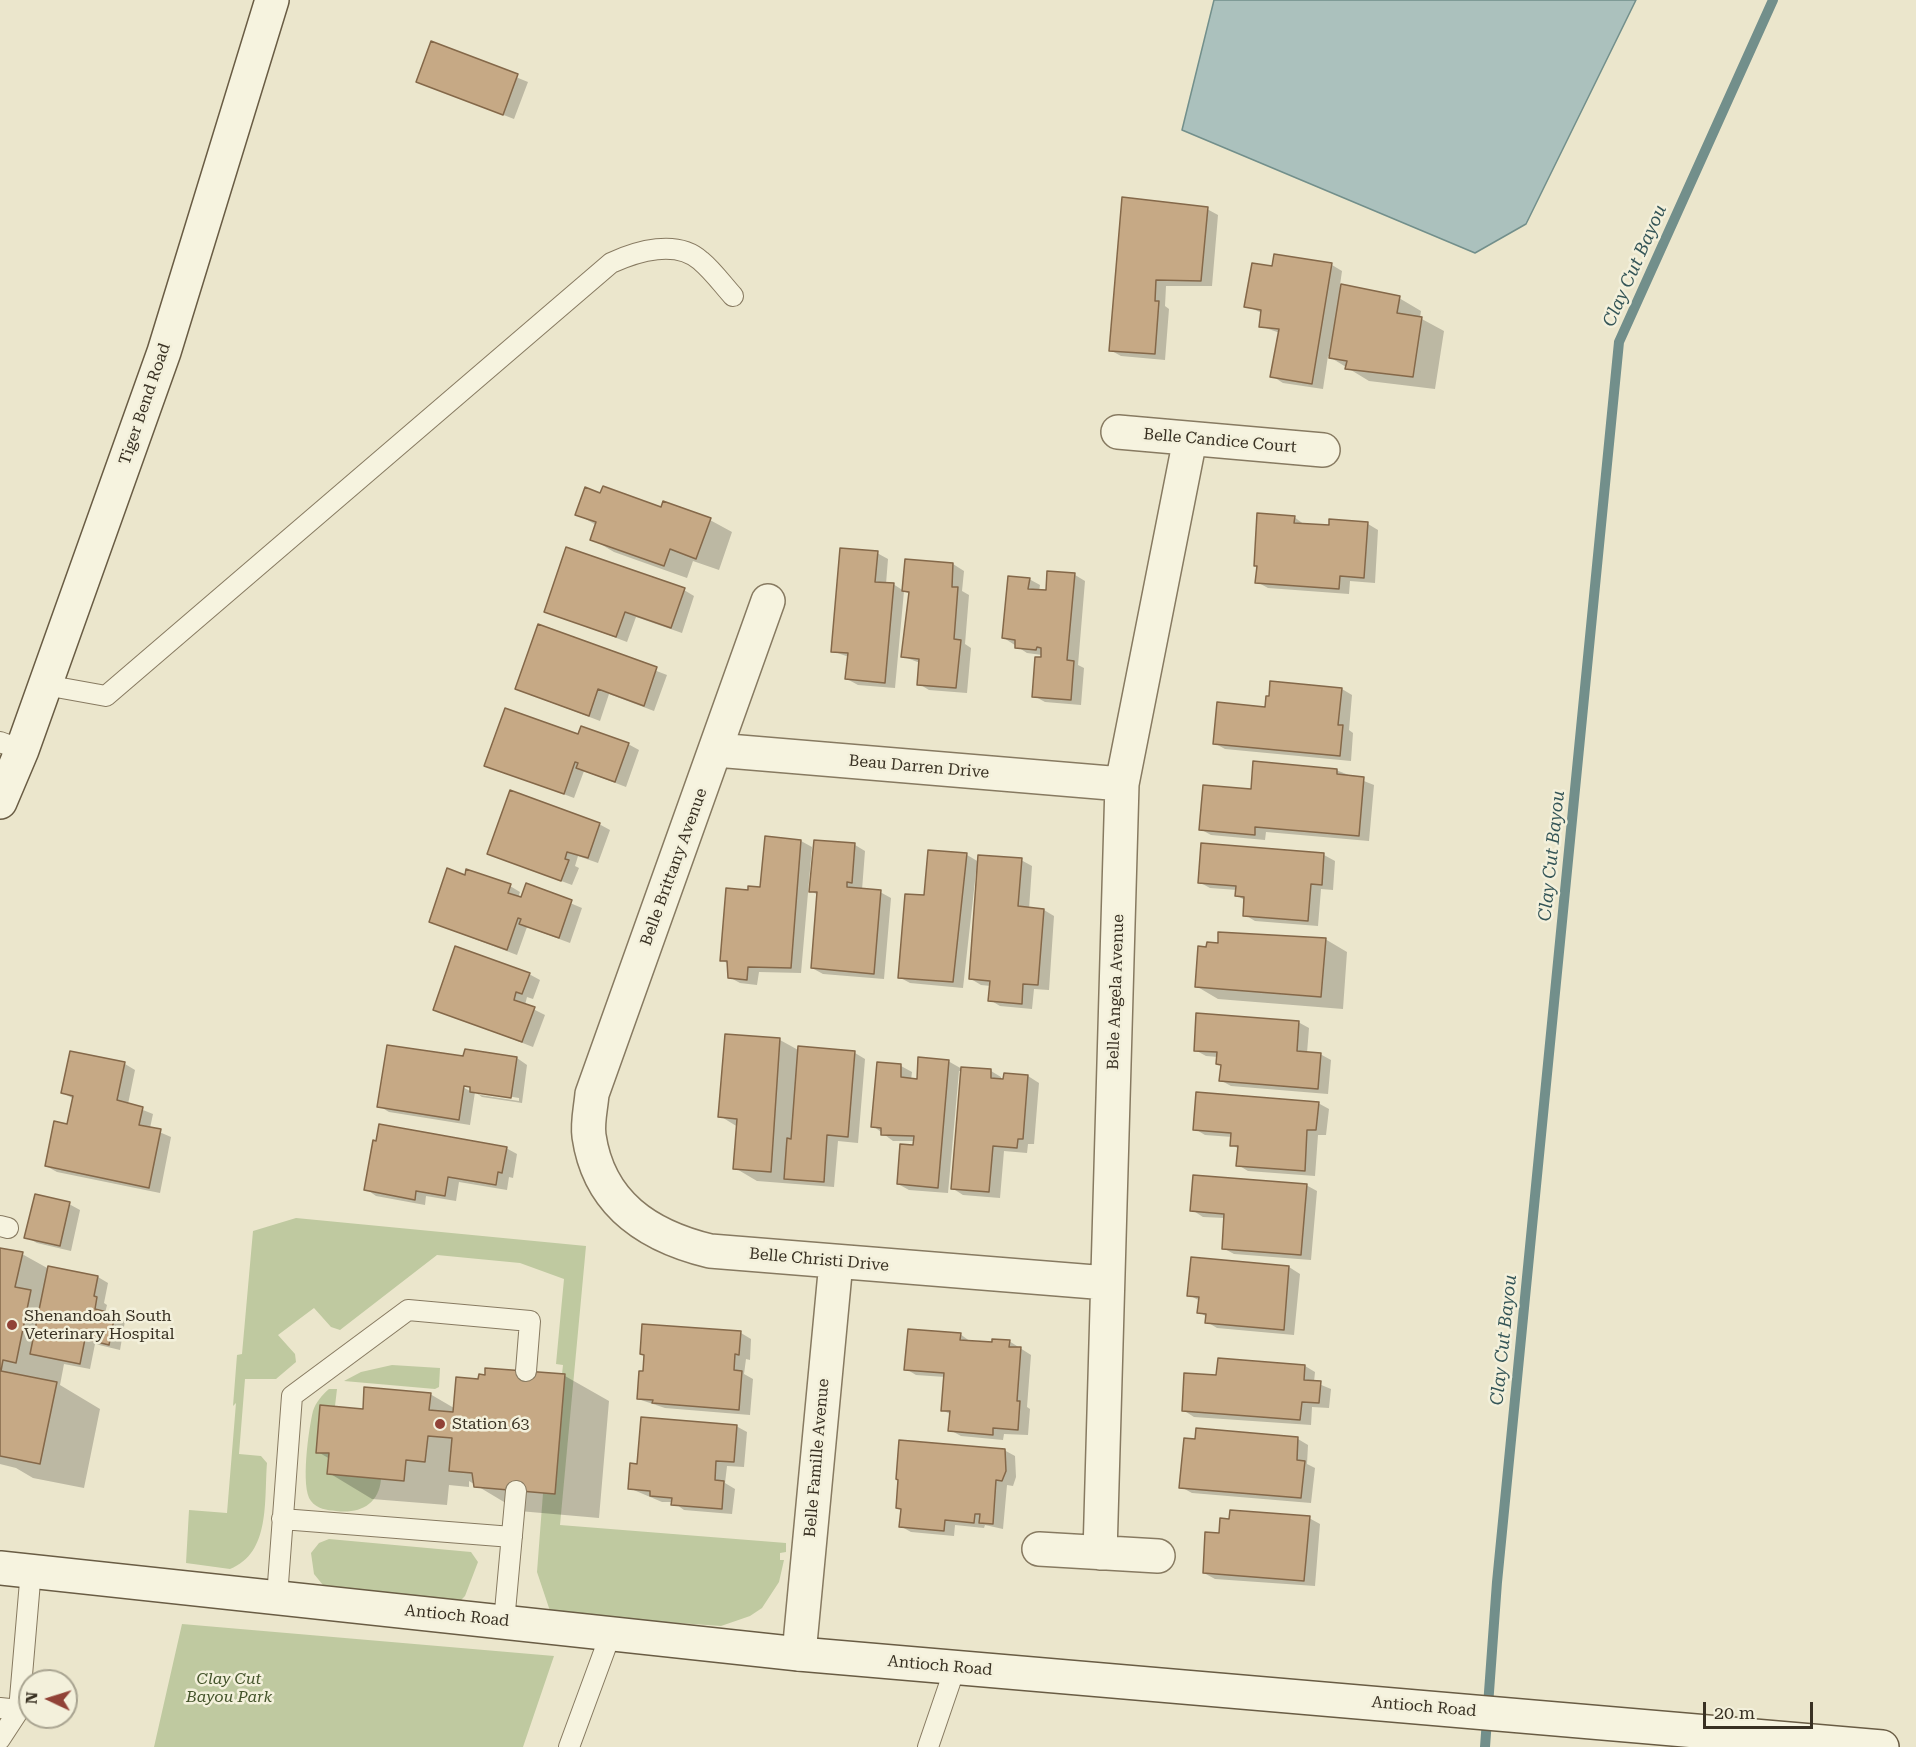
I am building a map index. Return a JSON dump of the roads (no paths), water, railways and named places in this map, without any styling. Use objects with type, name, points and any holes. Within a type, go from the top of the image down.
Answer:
[{"type":"street","name":"Tiger Bend Road","points":[[0,802],[11,746],[45,685],[164,352],[272,0]]},
{"type":"street","name":"Belle Candice Court","points":[[1118,432],[1323,450]]},
{"type":"street","name":"Belle Angela Avenue","points":[[1100,1552],[1122,784],[1190,439]]},
{"type":"street","name":"Belle Brittany Avenue","points":[[589,1134],[592,1094],[768,602]]},
{"type":"street","name":"Beau Darren Drive","points":[[716,750],[1122,784]]},
{"type":"street","name":"Belle Christi Drive","points":[[589,1134],[599,1173],[624,1208],[649,1229],[677,1243],[710,1251],[1107,1283]]},
{"type":"street","name":"Belle Famille Avenue","points":[[799,1654],[836,1262]]},
{"type":"street","points":[[1039,1549],[1158,1556]]},
{"type":"street","name":"Antioch Road","points":[[16,1569],[799,1654],[1882,1747]]},
{"type":"lane","points":[[45,685],[106,696],[611,263],[632,253],[657,249],[678,251],[700,259],[734,296]]},
{"type":"lane","points":[[277,1597],[292,1396],[408,1310],[530,1321],[526,1371]]},
{"type":"lane","points":[[504,1622],[516,1491]]},
{"type":"lane","points":[[282,1519],[512,1537]]},
{"type":"lane","points":[[0,1738],[9,1709],[16,1569]]},
{"type":"lane","points":[[569,1747],[611,1633]]},
{"type":"lane","points":[[928,1747],[956,1668]]},
{"type":"water","points":[[1214,0],[1636,0],[1526,224],[1475,253],[1182,130]]},
{"type":"waterway","name":"Clay Cut Bayou","points":[[1485,1747],[1497,1582],[1619,342],[1773,0]]},
{"type":"place","name":"Shenandoah South Veterinary Hospital","points":[[12,1325]]},
{"type":"place","name":"Station 63","points":[[440,1424]]},
{"type":"park label","name":"Clay Cut Bayou Park","points":[[229,1688]]}]
